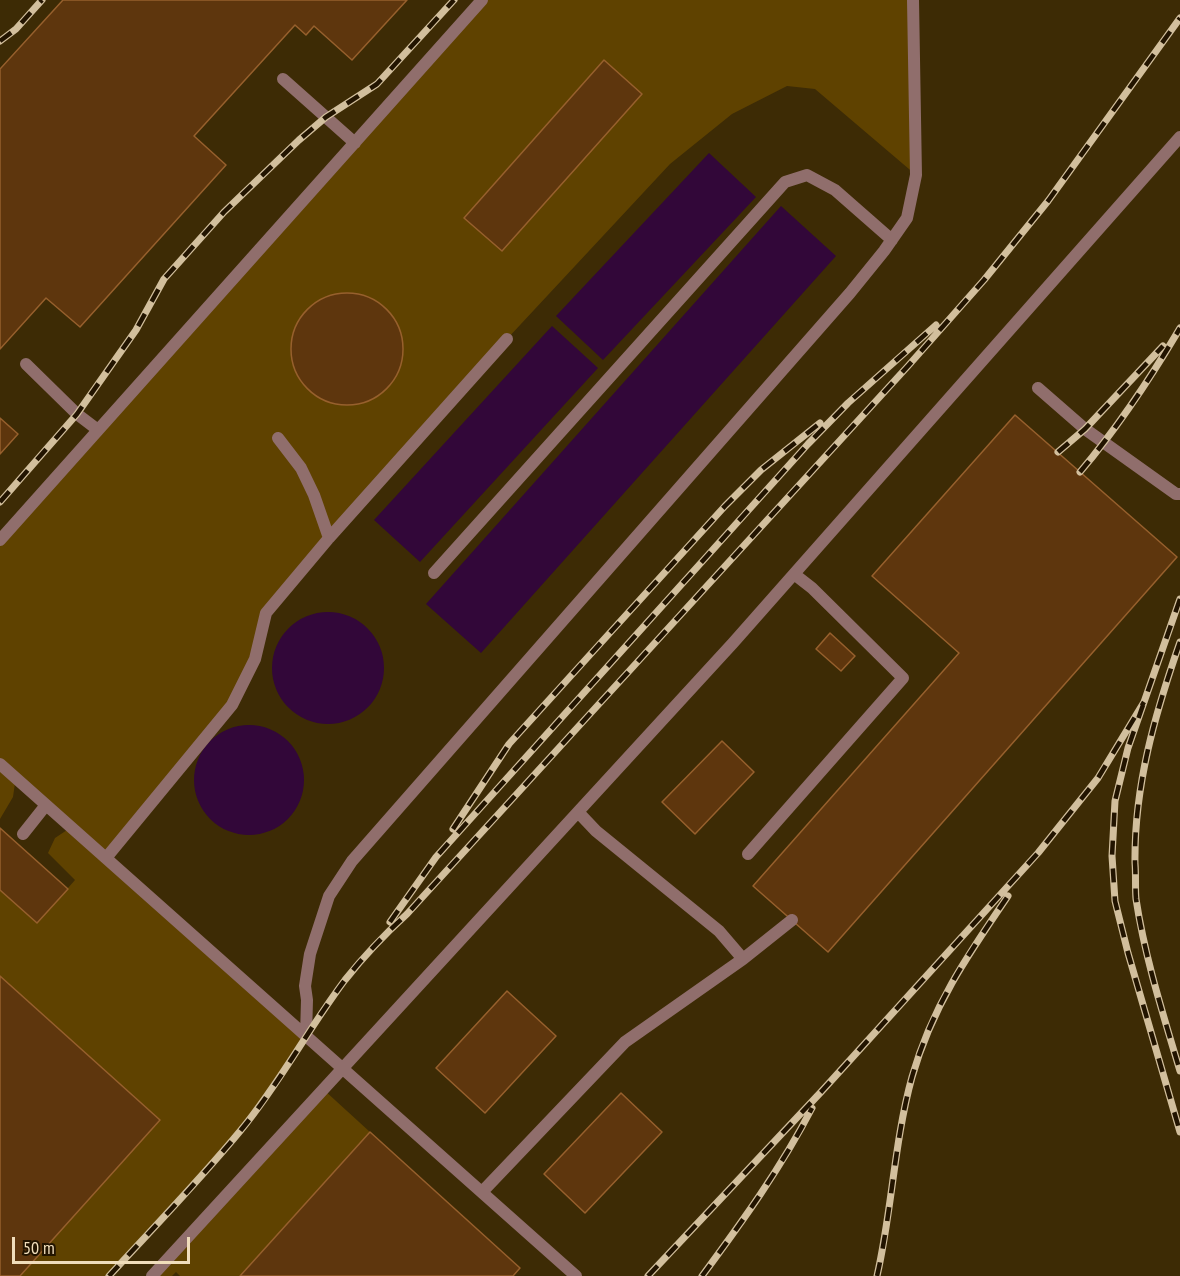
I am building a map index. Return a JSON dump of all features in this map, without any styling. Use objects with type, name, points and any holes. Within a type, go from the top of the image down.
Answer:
[{"type":"lane","points":[[0,540],[482,0]]},
{"type":"lane","points":[[306,1036],[305,986],[310,954],[328,896],[352,861],[842,302],[907,218],[916,176],[913,0]]},
{"type":"lane","points":[[283,79],[355,143]]},
{"type":"lane","points":[[152,1276],[733,644],[1180,137]]},
{"type":"lane","points":[[434,573],[785,182],[807,175],[835,190],[892,240]]},
{"type":"lane","points":[[106,858],[232,705],[255,659],[266,613],[329,538],[507,339]]},
{"type":"lane","points":[[26,364],[76,414],[98,430]]},
{"type":"lane","points":[[1038,388],[1085,429],[1176,494],[1180,494]]},
{"type":"lane","points":[[278,438],[302,468],[329,538]]},
{"type":"lane","points":[[748,854],[903,678],[812,588],[794,574]]},
{"type":"lane","points":[[0,764],[576,1276]]},
{"type":"lane","points":[[23,834],[46,805]]},
{"type":"lane","points":[[578,812],[596,831],[719,931],[742,959]]},
{"type":"lane","points":[[482,1192],[625,1042],[742,959],[792,920]]},
{"type":"shaded area","points":[[482,0],[913,0],[916,175],[815,89],[787,86],[732,114],[670,164],[507,339],[266,613],[232,705],[107,858],[306,1036],[281,1077],[241,1130],[109,1276],[20,1276],[160,1120],[0,976],[0,890],[37,923],[75,880],[48,853],[55,838],[70,828],[15,783],[13,797],[0,819],[0,540]]},
{"type":"shaded area","points":[[709,153],[756,197],[603,360],[556,316]]},
{"type":"shaded area","points":[[781,206],[836,256],[481,653],[426,604]]},
{"type":"shaded area","points":[[552,326],[598,368],[420,562],[374,520]]},
{"type":"shaded area","points":[[328,612],[350,616],[368,628],[380,646],[384,668],[380,690],[368,708],[350,720],[328,724],[306,720],[288,708],[276,690],[272,668],[276,646],[288,628],[306,616]]},
{"type":"shaded area","points":[[249,725],[270,729],[288,741],[300,759],[304,780],[300,801],[288,819],[270,831],[249,835],[228,831],[210,819],[198,801],[194,780],[198,759],[210,741],[228,729]]},
{"type":"shaded area","points":[[324,1090],[370,1132],[240,1276],[180,1276],[176,1272],[172,1276],[152,1276]]},
{"type":"building","points":[[63,0],[407,0],[352,60],[314,26],[306,35],[295,25],[194,136],[226,165],[80,327],[46,298],[0,349],[0,69]]},
{"type":"building","points":[[604,60],[642,94],[502,251],[464,218]]},
{"type":"building","points":[[347,293],[369,297],[387,309],[399,327],[403,349],[399,371],[387,389],[369,401],[347,405],[325,401],[307,389],[295,371],[291,349],[295,327],[307,309],[325,297]]},
{"type":"building","points":[[1015,415],[1177,557],[828,952],[753,886],[959,653],[872,576]]},
{"type":"building","points":[[0,418],[18,434],[0,454]]},
{"type":"building","points":[[830,633],[855,656],[841,671],[816,649]]},
{"type":"building","points":[[722,741],[754,772],[695,834],[662,802]]},
{"type":"building","points":[[0,828],[68,889],[37,923],[0,890]]},
{"type":"building","points":[[0,976],[160,1120],[20,1276],[0,1276]]},
{"type":"building","points":[[507,991],[556,1036],[485,1113],[436,1068]]},
{"type":"building","points":[[621,1093],[662,1132],[585,1213],[544,1174]]},
{"type":"building","points":[[370,1132],[520,1268],[513,1276],[240,1276]]},
{"type":"railway","points":[[0,41],[16,29],[42,0]]},
{"type":"railway","points":[[0,502],[77,414],[136,330],[164,279],[224,212],[326,117],[377,84],[454,0]]},
{"type":"railway","points":[[109,1276],[241,1130],[359,963],[407,914],[984,280],[1048,201],[1180,18]]},
{"type":"railway","points":[[390,922],[436,857],[808,444],[848,403],[936,325]]},
{"type":"railway","points":[[1080,472],[1133,402],[1180,328]]},
{"type":"railway","points":[[1058,452],[1085,429],[1163,346]]},
{"type":"railway","points":[[453,829],[509,744],[725,506],[761,470],[820,423]]},
{"type":"railway","points":[[1180,599],[1128,748],[1115,801],[1112,856],[1115,901],[1180,1132]]},
{"type":"railway","points":[[1180,642],[1162,696],[1142,778],[1135,863],[1136,899],[1144,943],[1180,1071]]},
{"type":"railway","points":[[648,1276],[821,1092],[1038,853],[1098,778],[1144,702]]},
{"type":"railway","points":[[877,1276],[901,1126],[920,1052],[952,983],[1008,896]]},
{"type":"railway","points":[[702,1276],[774,1173],[812,1108]]}]
